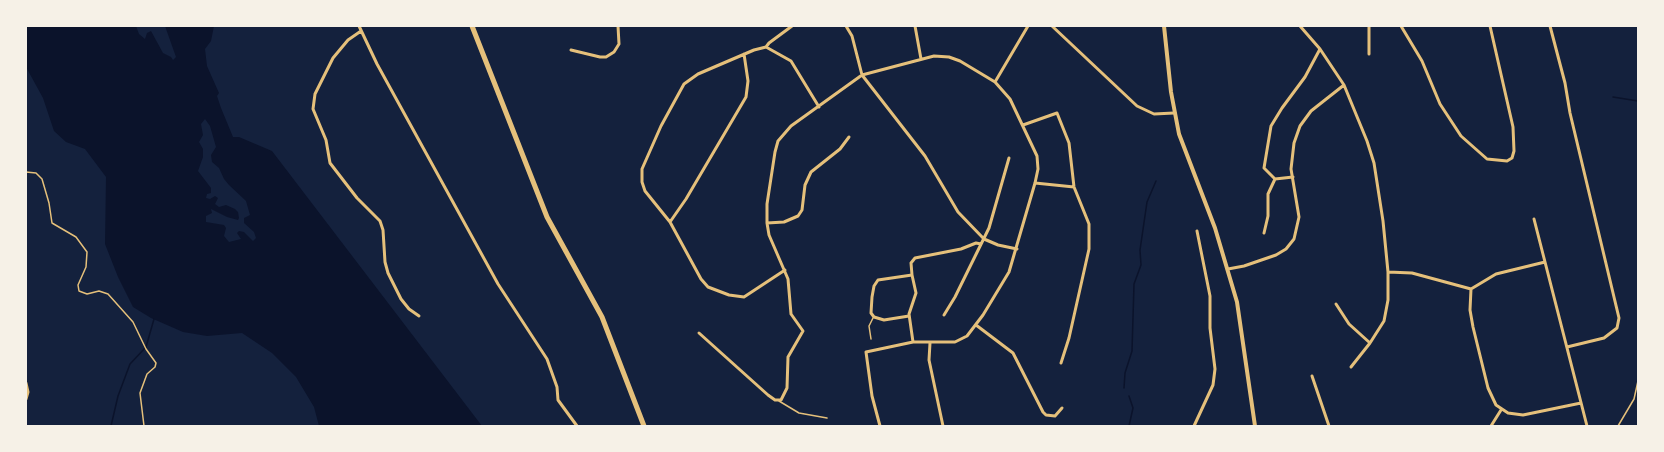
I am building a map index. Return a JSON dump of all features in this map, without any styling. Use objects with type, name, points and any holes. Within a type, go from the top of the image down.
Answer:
[{"type":"main road","points":[[472,26],[547,217],[602,317],[644,426]]},
{"type":"street","points":[[359,26],[394,96],[498,284],[547,359],[557,387],[558,400],[577,426]]},
{"type":"street","points":[[571,50],[600,57],[610,54],[619,44],[618,26]]},
{"type":"street","points":[[785,270],[744,297],[729,295],[714,289],[701,279],[670,222],[643,186],[641,174],[645,159],[684,84],[698,74],[766,47],[769,42],[792,26]]},
{"type":"street","points":[[846,26],[852,36],[862,75],[925,156],[958,212],[984,239],[1017,249]]},
{"type":"street","points":[[915,26],[921,59]]},
{"type":"street","points":[[995,82],[1028,26]]},
{"type":"street","points":[[1052,26],[1137,106],[1154,114],[1174,113]]},
{"type":"street","points":[[1164,26],[1174,113],[1183,148],[1205,203],[1237,302],[1254,426]]},
{"type":"street","points":[[1300,26],[1320,49],[1344,85],[1374,163],[1388,272],[1388,300],[1386,315],[1380,329],[1351,367]]},
{"type":"street","points":[[1369,26],[1369,54]]},
{"type":"street","points":[[1401,26],[1414,44],[1440,104],[1461,136],[1487,159],[1511,160],[1514,151],[1513,127],[1490,26]]},
{"type":"street","points":[[1550,26],[1619,318],[1617,328],[1604,338],[1568,347]]},
{"type":"street","points":[[361,31],[348,40],[333,58],[315,94],[313,109],[326,140],[330,163],[357,198],[381,221],[388,273],[401,299],[418,316]]},
{"type":"street","points":[[766,47],[791,61],[819,107]]},
{"type":"street","points":[[1275,179],[1264,168],[1271,126],[1305,77],[1320,49]]},
{"type":"street","points":[[670,222],[746,97],[748,81],[744,54]]},
{"type":"street","points":[[699,333],[768,395],[778,401],[783,397],[787,388],[786,363],[803,331],[796,325],[791,314],[788,279],[773,246],[767,223],[767,204],[778,141],[787,130],[862,75],[921,59],[942,56],[955,59],[995,82],[1010,99],[1037,156],[1038,169],[1017,249],[1005,280],[967,336],[959,341],[913,342],[866,352],[872,396],[880,426]]},
{"type":"street","points":[[1228,269],[1245,266],[1275,255],[1290,245],[1297,231],[1299,217],[1292,152],[1300,126],[1318,104],[1344,85]]},
{"type":"street","points":[[1023,124],[1058,112],[1069,143],[1074,187],[1088,217],[1090,242],[1069,338],[1061,363]]},
{"type":"street","points":[[767,223],[790,220],[798,216],[802,210],[806,185],[811,172],[840,149],[849,137]]},
{"type":"street","points":[[944,315],[984,239],[1009,158]]},
{"type":"street","points":[[1275,179],[1293,177]]},
{"type":"street","points":[[1264,233],[1268,216],[1268,194],[1275,179]]},
{"type":"street","points":[[1035,183],[1074,187]]},
{"type":"street","points":[[1534,219],[1587,426]]},
{"type":"street","points":[[1194,426],[1213,385],[1215,369],[1210,328],[1210,296],[1197,231]]},
{"type":"street","points":[[913,342],[909,316],[910,306],[916,293],[910,263],[915,258],[961,249],[976,243],[981,244]]},
{"type":"street","points":[[1388,272],[1412,273],[1471,290],[1496,274],[1545,262]]},
{"type":"street","points":[[909,316],[884,320],[874,318],[872,297],[878,280],[912,275]]},
{"type":"street","points":[[1471,290],[1471,318],[1486,378],[1492,398],[1502,410],[1524,415],[1581,403]]},
{"type":"street","points":[[1336,304],[1349,324],[1370,343]]},
{"type":"street","points":[[976,325],[1013,353],[1046,415],[1054,416],[1062,408]]},
{"type":"street","points":[[930,343],[928,354],[943,426]]},
{"type":"street","points":[[1312,376],[1329,426]]},
{"type":"street","points":[[26,383],[28,392],[26,399]]},
{"type":"street","points":[[1491,426],[1502,410]]},
{"type":"lane","points":[[871,339],[869,326],[874,318]]},
{"type":"lane","points":[[1617,426],[1634,399],[1638,381]]},
{"type":"lane","points":[[778,401],[799,413],[827,418]]},
{"type":"path","points":[[26,172],[36,173],[42,180],[52,223],[76,237],[87,252],[86,267],[78,285],[79,291],[87,294],[99,291],[108,294],[133,322],[146,349],[156,363],[147,374],[141,393],[144,426]]},
{"type":"water","points":[[26,26],[136,26],[139,34],[145,39],[147,33],[151,31],[163,53],[173,60],[176,57],[165,26],[214,26],[211,41],[205,49],[207,66],[219,93],[217,96],[233,137],[239,137],[272,151],[482,426],[319,426],[314,407],[296,377],[272,353],[242,333],[207,336],[183,332],[133,307],[105,244],[106,177],[85,149],[66,142],[54,131],[43,98],[26,67]],"holes":[[[205,119],[210,126],[216,147],[211,155],[212,162],[219,168],[229,185],[246,201],[250,215],[244,218],[244,223],[254,232],[256,238],[253,241],[244,232],[239,231],[237,233],[241,239],[229,242],[224,236],[226,228],[224,225],[206,222],[206,216],[212,213],[211,209],[227,217],[238,220],[239,218],[235,209],[226,205],[219,207],[215,204],[218,198],[215,196],[210,199],[206,198],[207,194],[211,193],[211,188],[198,171],[203,157],[203,149],[199,142],[203,135],[201,124]]]},
{"type":"waterway","points":[[1613,97],[1638,101]]},
{"type":"waterway","points":[[1124,388],[1125,373],[1132,351],[1134,284],[1141,265],[1140,250],[1147,202],[1156,181]]},
{"type":"waterway","points":[[111,426],[118,396],[130,364],[146,347],[154,319]]},
{"type":"waterway","points":[[1129,396],[1133,408],[1129,426]]}]
